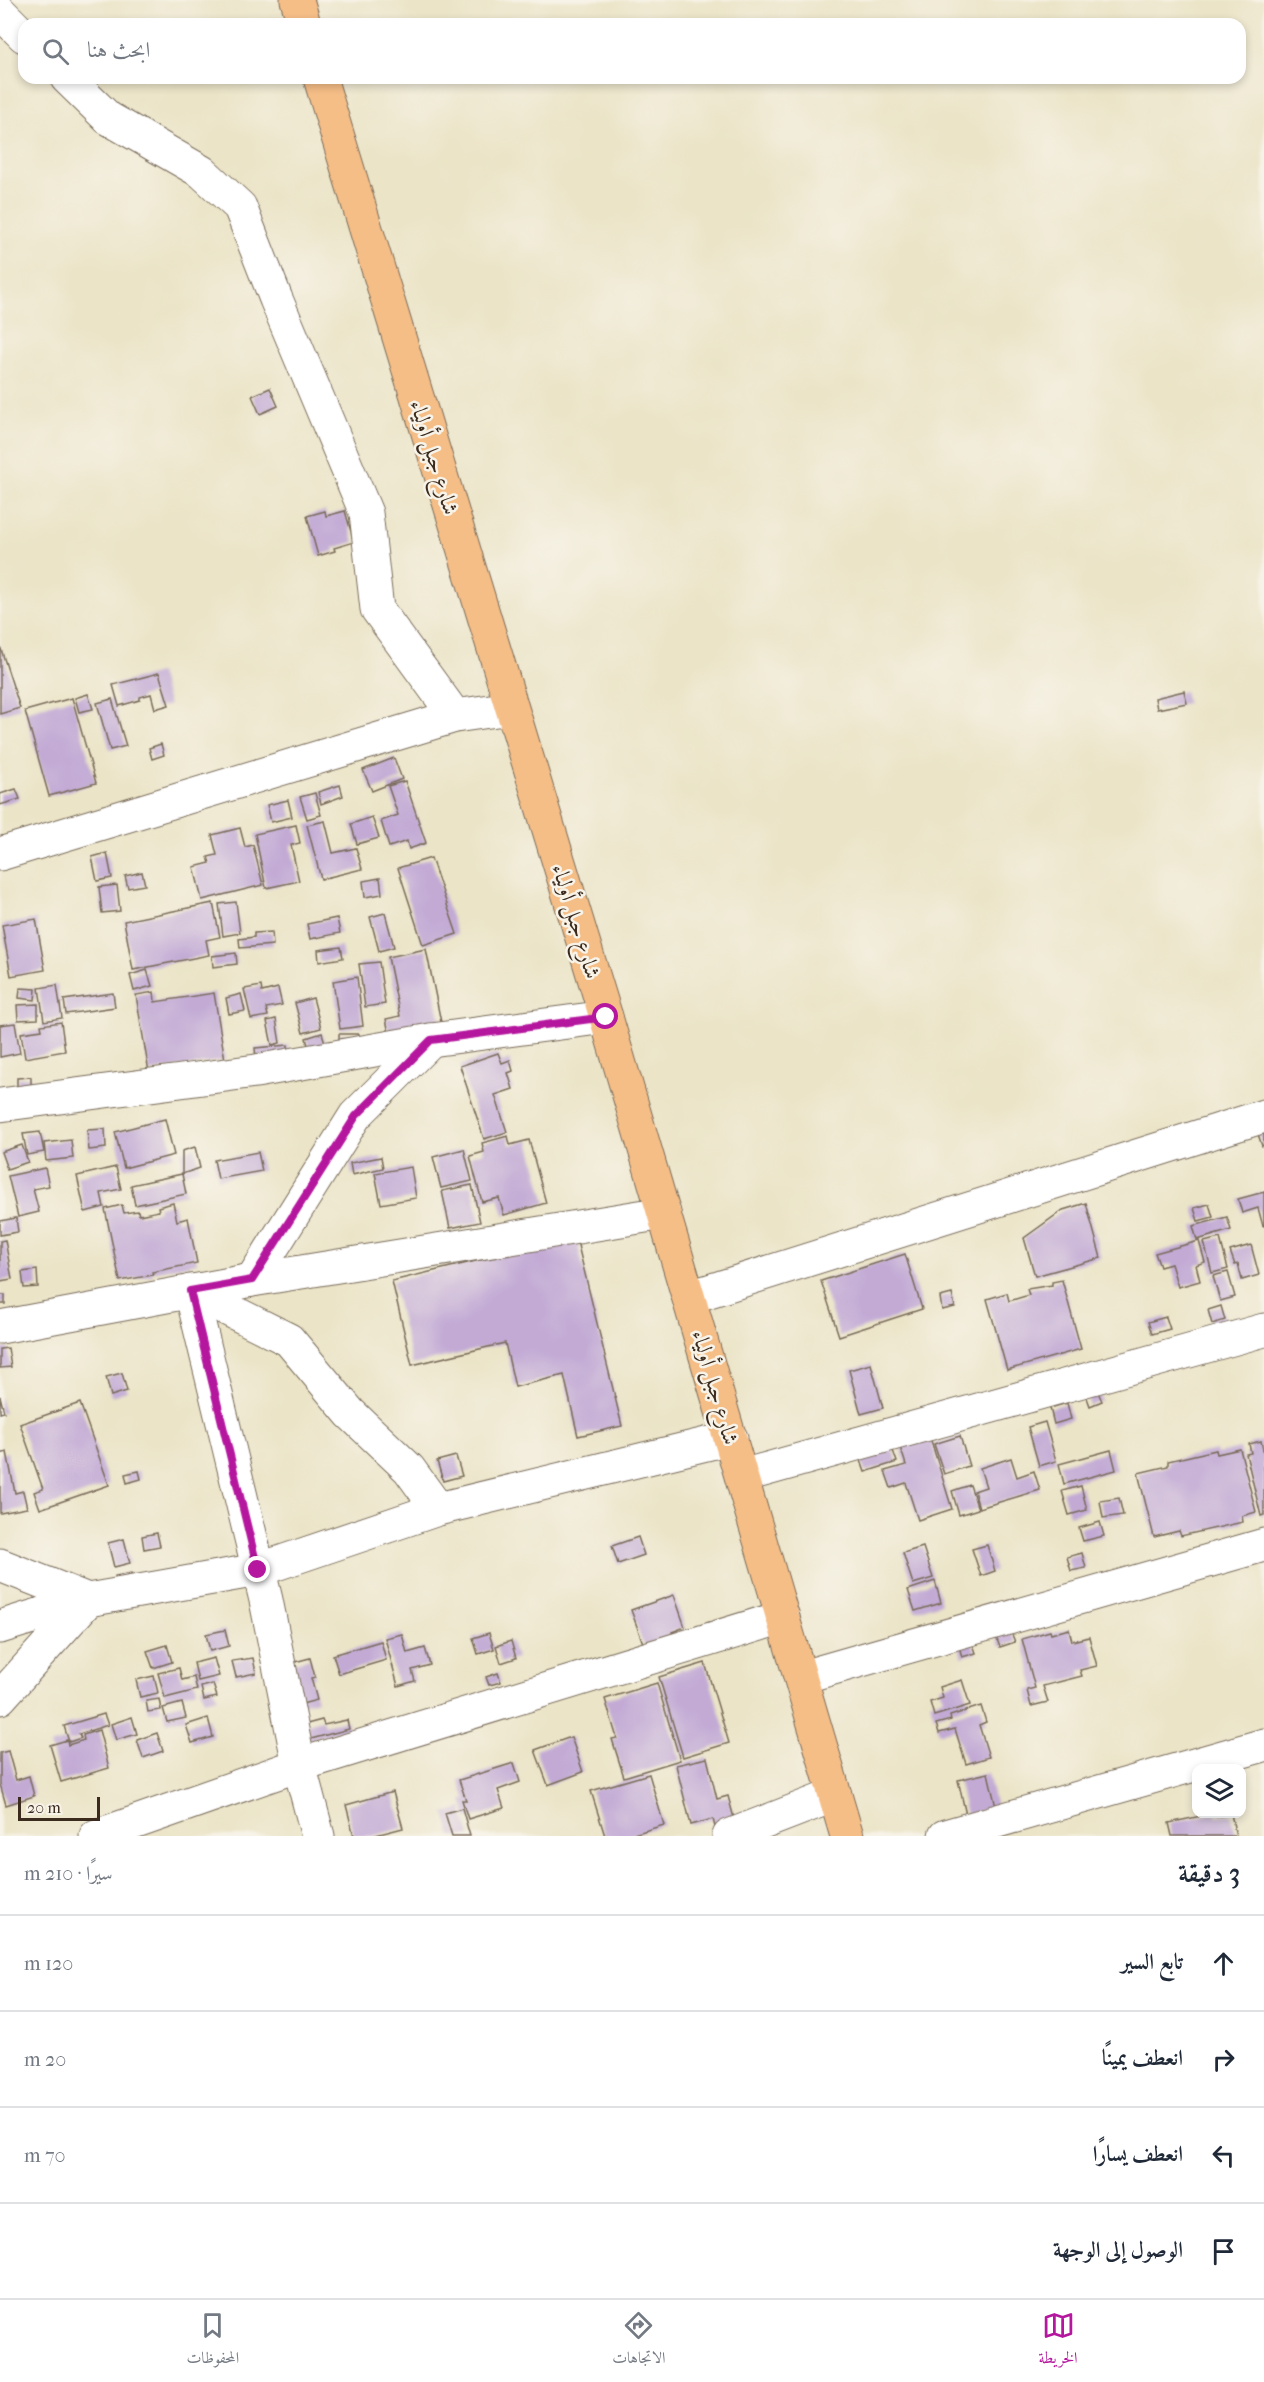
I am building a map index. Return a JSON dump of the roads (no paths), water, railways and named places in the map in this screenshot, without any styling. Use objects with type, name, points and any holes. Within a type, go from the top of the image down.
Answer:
[{"type":"highway","points":[[297,0],[302,18]]},
{"type":"highway","name":"شارع جبل أولياء","points":[[322,84],[690,1296],[847,1836]]},
{"type":"street","points":[[0,12],[18,30]]},
{"type":"street","points":[[73,84],[108,118],[202,172],[240,207],[366,513],[378,609],[455,716]]},
{"type":"street","points":[[0,854],[455,716],[511,708]]},
{"type":"street","points":[[0,1105],[256,1071],[431,1040],[606,1017]]},
{"type":"street","points":[[252,1280],[356,1116],[431,1040]]},
{"type":"street","points":[[690,1296],[1264,1116]]},
{"type":"street","points":[[0,1327],[252,1280],[664,1213]]},
{"type":"street","points":[[190,1291],[289,1340],[350,1413],[409,1469],[438,1509]]},
{"type":"street","points":[[190,1291],[266,1600],[298,1765],[318,1836]]},
{"type":"street","points":[[742,1476],[1264,1330]]},
{"type":"street","points":[[0,1627],[88,1600],[258,1570],[438,1509],[731,1438]]},
{"type":"street","points":[[802,1677],[1264,1545]]},
{"type":"street","points":[[0,1565],[88,1600]]},
{"type":"street","points":[[0,1698],[88,1600]]},
{"type":"street","points":[[96,1836],[298,1765],[783,1617]]},
{"type":"street","points":[[945,1836],[1264,1745]]},
{"type":"street","points":[[729,1836],[835,1796]]}]
